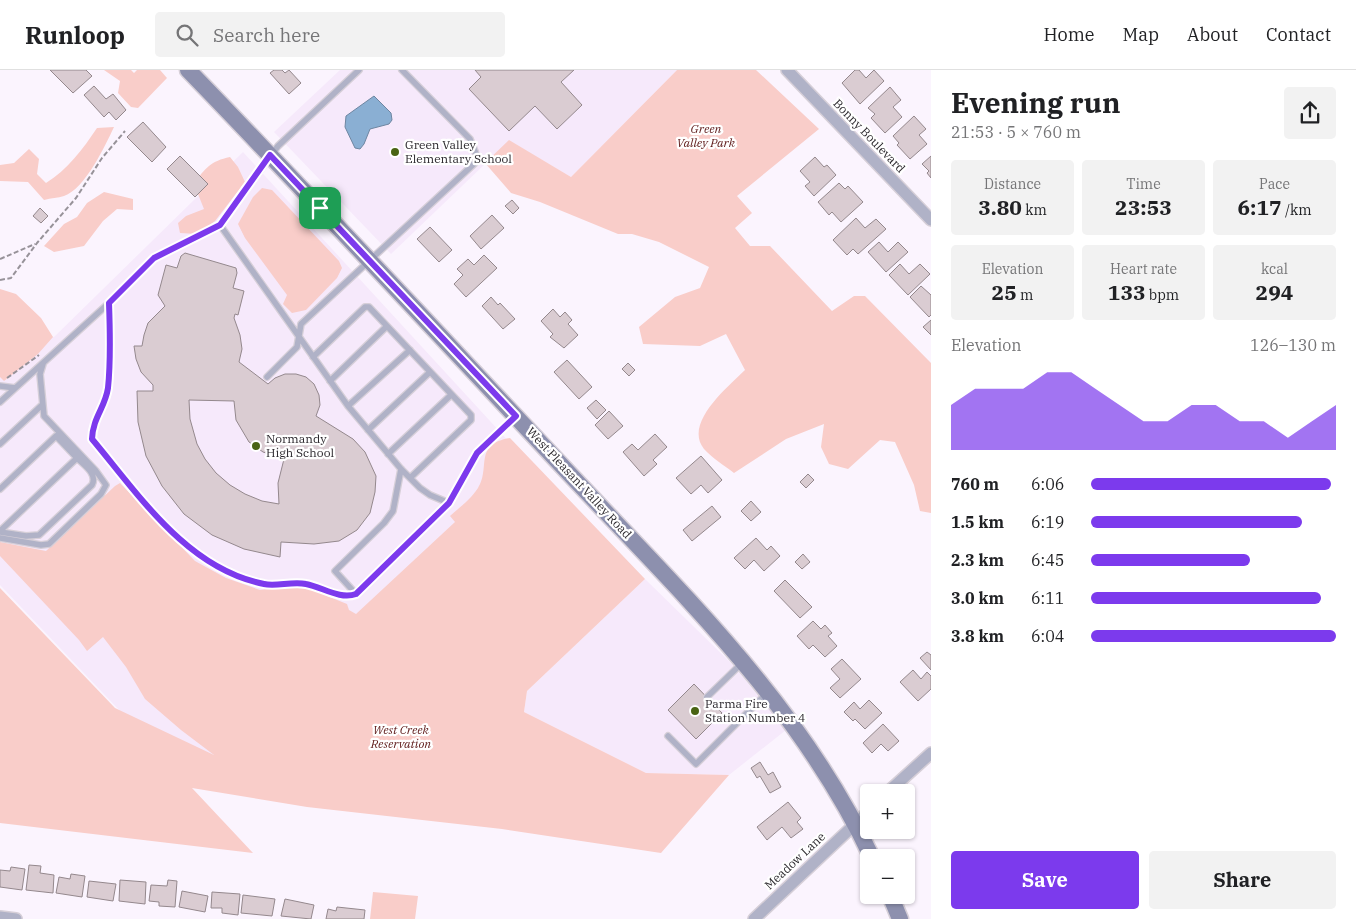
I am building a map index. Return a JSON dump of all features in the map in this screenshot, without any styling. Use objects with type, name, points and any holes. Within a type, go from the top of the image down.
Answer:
[{"type":"main road","name":"West Pleasant Valley Road","points":[[188,70],[745,661],[819,760],[856,823],[868,849]]},
{"type":"main road","points":[[894,904],[900,919]]},
{"type":"street","name":"Bonny Boulevard","points":[[787,70],[931,220]]},
{"type":"street","points":[[897,784],[931,753]]},
{"type":"street","name":"Meadow Lane","points":[[754,919],[860,819]]},
{"type":"street","points":[[0,917],[16,919]]},
{"type":"lane","points":[[0,402],[109,303],[154,258],[220,225],[270,155],[359,70]]},
{"type":"lane","points":[[267,377],[296,347],[301,324],[371,262],[476,162],[476,154],[470,139],[402,70]]},
{"type":"lane","points":[[220,225],[348,406],[410,478],[430,496],[449,503]]},
{"type":"lane","points":[[109,303],[108,389],[104,404],[92,425],[92,439],[138,495],[177,537],[212,564],[235,576],[266,585],[289,582],[306,584],[347,598],[356,594],[449,503],[477,453],[516,416]]},
{"type":"lane","points":[[313,357],[365,307],[369,307],[471,415],[471,420],[410,478]]},
{"type":"lane","points":[[330,381],[387,326]]},
{"type":"lane","points":[[348,406],[410,350]]},
{"type":"lane","points":[[0,538],[40,545],[49,544],[101,494],[106,485],[44,416],[40,374],[45,361]]},
{"type":"lane","points":[[368,430],[430,372]]},
{"type":"lane","points":[[2,383],[15,388]]},
{"type":"lane","points":[[388,454],[452,395]]},
{"type":"lane","points":[[0,444],[42,405]]},
{"type":"lane","points":[[0,489],[56,436],[94,476],[92,485],[39,535],[26,536],[0,532]]},
{"type":"lane","points":[[0,532],[77,458]]},
{"type":"lane","points":[[356,594],[335,571],[384,523],[393,511],[401,469]]},
{"type":"lane","points":[[707,697],[745,661]]},
{"type":"lane","points":[[668,736],[696,764],[768,691]]},
{"type":"path","points":[[0,280],[11,278],[37,243],[76,198],[102,158],[124,130]]},
{"type":"path","points":[[0,259],[37,243]]},
{"type":"path","points":[[2,383],[38,354],[45,361]]},
{"type":"shaded area","name":"Green Valley Elementary School","points":[[340,70],[677,70],[571,177],[509,141],[391,254],[274,132]]},
{"type":"shaded area","name":"Normandy High School","points":[[243,152],[613,555],[293,793],[122,713],[0,585],[0,335],[54,337]]},
{"type":"shaded area","points":[[645,579],[733,665],[786,730],[729,775],[646,773],[524,712],[527,691]]},
{"type":"green space","points":[[104,70],[131,70],[134,73],[137,70],[160,70],[167,78],[138,108],[131,107],[118,93],[120,81]]},
{"type":"green space","name":"Green Valley Park","points":[[677,70],[756,70],[819,129],[737,196],[752,213],[735,228],[750,246],[770,246],[832,311],[854,296],[865,296],[931,363],[931,513],[920,511],[914,485],[895,442],[880,440],[848,469],[829,464],[821,447],[824,424],[786,439],[734,473],[715,459],[704,449],[699,439],[699,428],[719,395],[745,370],[726,334],[700,346],[643,344],[639,327],[675,297],[700,288],[709,267],[659,242],[632,234],[618,234],[540,202],[511,193],[485,163],[509,140],[571,177]]},
{"type":"green space","points":[[114,127],[87,176],[72,192],[64,196],[44,200],[28,182],[0,181],[0,165],[14,163],[29,149],[39,159],[37,174],[46,183],[61,172],[74,158],[97,128]]},
{"type":"green space","points":[[230,157],[238,167],[245,182],[215,221],[197,234],[180,233],[178,223],[186,216],[204,209],[194,184],[209,166]]},
{"type":"green space","points":[[262,188],[272,190],[339,261],[342,268],[337,278],[306,310],[292,313],[283,304],[287,295],[245,238],[238,224],[253,197]]},
{"type":"green space","points":[[104,192],[133,199],[133,210],[117,209],[103,221],[84,246],[54,252],[44,246],[64,224],[77,217],[87,203]]},
{"type":"green space","points":[[0,289],[16,294],[41,318],[53,337],[38,354],[4,381],[0,377]]},
{"type":"green space","name":"West Creek Reservation","points":[[510,438],[645,579],[527,691],[524,712],[646,773],[729,775],[661,853],[502,829],[307,807],[192,788],[253,853],[0,823],[0,588],[115,708],[214,755],[145,699],[126,667],[103,637],[87,651],[79,640],[0,556],[0,542],[46,551],[120,483],[195,561],[226,578],[260,590],[286,587],[310,589],[347,604],[349,610],[356,614],[455,522],[450,516],[472,496],[482,480],[487,451],[499,441]]},
{"type":"green space","points":[[373,892],[418,896],[415,919],[370,919]]},
{"type":"water","points":[[374,96],[391,113],[392,120],[389,124],[370,129],[364,144],[360,149],[355,148],[345,127],[346,116]]},
{"type":"building","points":[[50,70],[86,70],[92,76],[73,93]]},
{"type":"building","points":[[274,70],[282,70],[285,73],[289,70],[301,83],[289,94],[270,73]]},
{"type":"building","points":[[475,70],[574,70],[561,82],[582,105],[557,129],[535,106],[509,131],[469,89],[481,77]]},
{"type":"building","points":[[855,70],[859,70],[866,78],[874,70],[884,81],[860,104],[842,83]]},
{"type":"building","points":[[94,86],[106,99],[113,94],[126,110],[116,120],[109,112],[104,117],[84,95]]},
{"type":"building","points":[[890,87],[901,100],[893,107],[902,117],[885,133],[871,118],[875,114],[868,108]]},
{"type":"building","points":[[914,116],[926,129],[919,135],[927,144],[910,159],[897,145],[899,143],[893,136]]},
{"type":"building","points":[[143,122],[166,147],[152,162],[127,137]]},
{"type":"building","points":[[180,156],[208,184],[195,197],[167,169]]},
{"type":"building","points":[[931,156],[931,178],[927,173],[929,171],[922,164]]},
{"type":"building","points":[[815,157],[824,167],[827,165],[836,175],[814,196],[805,186],[810,182],[800,171]]},
{"type":"building","points":[[839,183],[845,189],[848,186],[863,202],[841,222],[832,212],[829,215],[818,202]]},
{"type":"building","points":[[512,200],[519,208],[513,214],[505,206]]},
{"type":"building","points":[[40,208],[48,216],[41,223],[33,216]]},
{"type":"building","points":[[492,215],[504,228],[481,249],[470,236]]},
{"type":"building","points":[[856,218],[865,228],[876,219],[886,229],[858,254],[853,249],[847,255],[833,240]]},
{"type":"building","points":[[430,227],[452,250],[439,262],[417,239]]},
{"type":"building","points":[[879,242],[888,252],[898,242],[908,252],[886,272],[868,252]]},
{"type":"building","name":"Normandy High School","points":[[185,253],[236,268],[237,273],[233,288],[244,291],[238,315],[235,314],[234,318],[240,335],[242,349],[239,362],[268,384],[275,378],[285,374],[296,374],[306,377],[314,384],[319,395],[320,405],[316,416],[353,439],[365,452],[376,476],[375,492],[370,513],[357,530],[339,541],[314,544],[281,542],[280,557],[244,549],[212,535],[184,514],[162,486],[146,456],[138,422],[137,391],[153,391],[153,385],[141,372],[134,346],[142,346],[148,323],[165,306],[158,295],[166,265],[177,268],[181,256]],"holes":[[[189,400],[234,401],[236,420],[249,442],[263,452],[284,459],[278,483],[279,504],[262,501],[230,485],[216,473],[205,459],[197,444],[190,419]]]},
{"type":"building","points":[[484,255],[497,268],[466,297],[454,284],[463,275],[457,269],[468,259],[474,265]]},
{"type":"building","points":[[900,264],[909,274],[920,264],[930,274],[908,295],[889,275]]},
{"type":"building","points":[[921,286],[931,295],[931,315],[929,317],[910,297]]},
{"type":"building","points":[[491,297],[498,305],[500,303],[515,319],[503,329],[482,306]]},
{"type":"building","points":[[553,309],[560,317],[565,312],[572,320],[568,324],[578,335],[564,348],[550,337],[553,334],[541,321]]},
{"type":"building","points":[[931,320],[931,335],[923,327]]},
{"type":"building","points":[[567,360],[592,387],[579,399],[554,372]]},
{"type":"building","points":[[628,363],[635,370],[629,376],[622,369]]},
{"type":"building","points":[[596,400],[606,410],[597,419],[587,408]]},
{"type":"building","points":[[609,411],[623,426],[608,439],[595,425]]},
{"type":"building","points":[[655,434],[667,447],[653,460],[657,464],[644,476],[623,452],[632,444],[638,450]]},
{"type":"building","points":[[701,456],[722,480],[708,493],[701,485],[691,494],[676,478]]},
{"type":"building","points":[[808,474],[814,480],[806,488],[800,482]]},
{"type":"building","points":[[751,501],[761,512],[751,521],[741,511]]},
{"type":"building","points":[[712,506],[721,517],[692,541],[683,530]]},
{"type":"building","points":[[756,538],[767,550],[771,546],[780,556],[764,571],[754,560],[745,569],[734,558]]},
{"type":"building","points":[[803,554],[810,562],[802,569],[795,562]]},
{"type":"building","points":[[785,580],[812,607],[800,618],[774,591]]},
{"type":"building","points":[[813,621],[821,629],[825,625],[832,633],[828,636],[837,646],[825,657],[813,645],[809,649],[797,636]]},
{"type":"building","points":[[927,652],[931,655],[931,670],[920,658]]},
{"type":"building","points":[[842,659],[861,679],[840,698],[830,688],[840,679],[831,669]]},
{"type":"building","points":[[913,670],[921,679],[927,672],[931,676],[931,689],[918,701],[900,682]]},
{"type":"building","name":"Parma Fire Station Number 4","points":[[694,684],[722,713],[696,739],[668,710]]},
{"type":"building","points":[[869,700],[882,713],[865,729],[844,712],[854,702],[860,709]]},
{"type":"building","points":[[883,724],[899,741],[888,751],[881,744],[872,753],[863,743]]},
{"type":"building","points":[[760,762],[768,775],[773,772],[781,787],[770,793],[760,776],[757,778],[751,768]]},
{"type":"building","points":[[788,802],[801,818],[797,822],[803,829],[791,838],[782,827],[767,840],[757,827]]},
{"type":"building","points":[[29,865],[41,866],[40,873],[54,875],[53,893],[26,890]]},
{"type":"building","points":[[11,867],[25,869],[22,890],[0,887],[0,870],[10,871]]},
{"type":"building","points":[[71,874],[85,876],[82,897],[56,893],[59,877],[70,879]]},
{"type":"building","points":[[120,880],[146,882],[145,904],[119,901]]},
{"type":"building","points":[[168,880],[177,881],[175,907],[159,906],[159,902],[149,901],[151,885],[167,886]]},
{"type":"building","points":[[89,881],[116,884],[113,901],[87,897]]},
{"type":"building","points":[[182,891],[208,896],[205,912],[179,907]]},
{"type":"building","points":[[212,892],[240,894],[238,915],[222,913],[222,908],[211,908]]},
{"type":"building","points":[[243,895],[275,899],[272,916],[241,913]]},
{"type":"building","points":[[285,899],[314,905],[311,919],[281,916]]},
{"type":"building","points":[[337,907],[365,910],[364,919],[326,919],[328,909],[336,911]]},
{"type":"place","name":"Green Valley Elementary School","points":[[395,152]]},
{"type":"place","name":"Normandy High School","points":[[256,446]]},
{"type":"place","name":"Parma Fire Station Number 4","points":[[695,711]]},
{"type":"route","points":[[270,155],[320,208],[516,416],[477,453],[449,503],[356,594],[347,598],[329,590],[306,584],[289,582],[266,585],[235,576],[212,564],[177,537],[138,495],[92,439],[92,425],[104,404],[108,389],[109,303],[154,258],[220,225],[270,155]]}]
